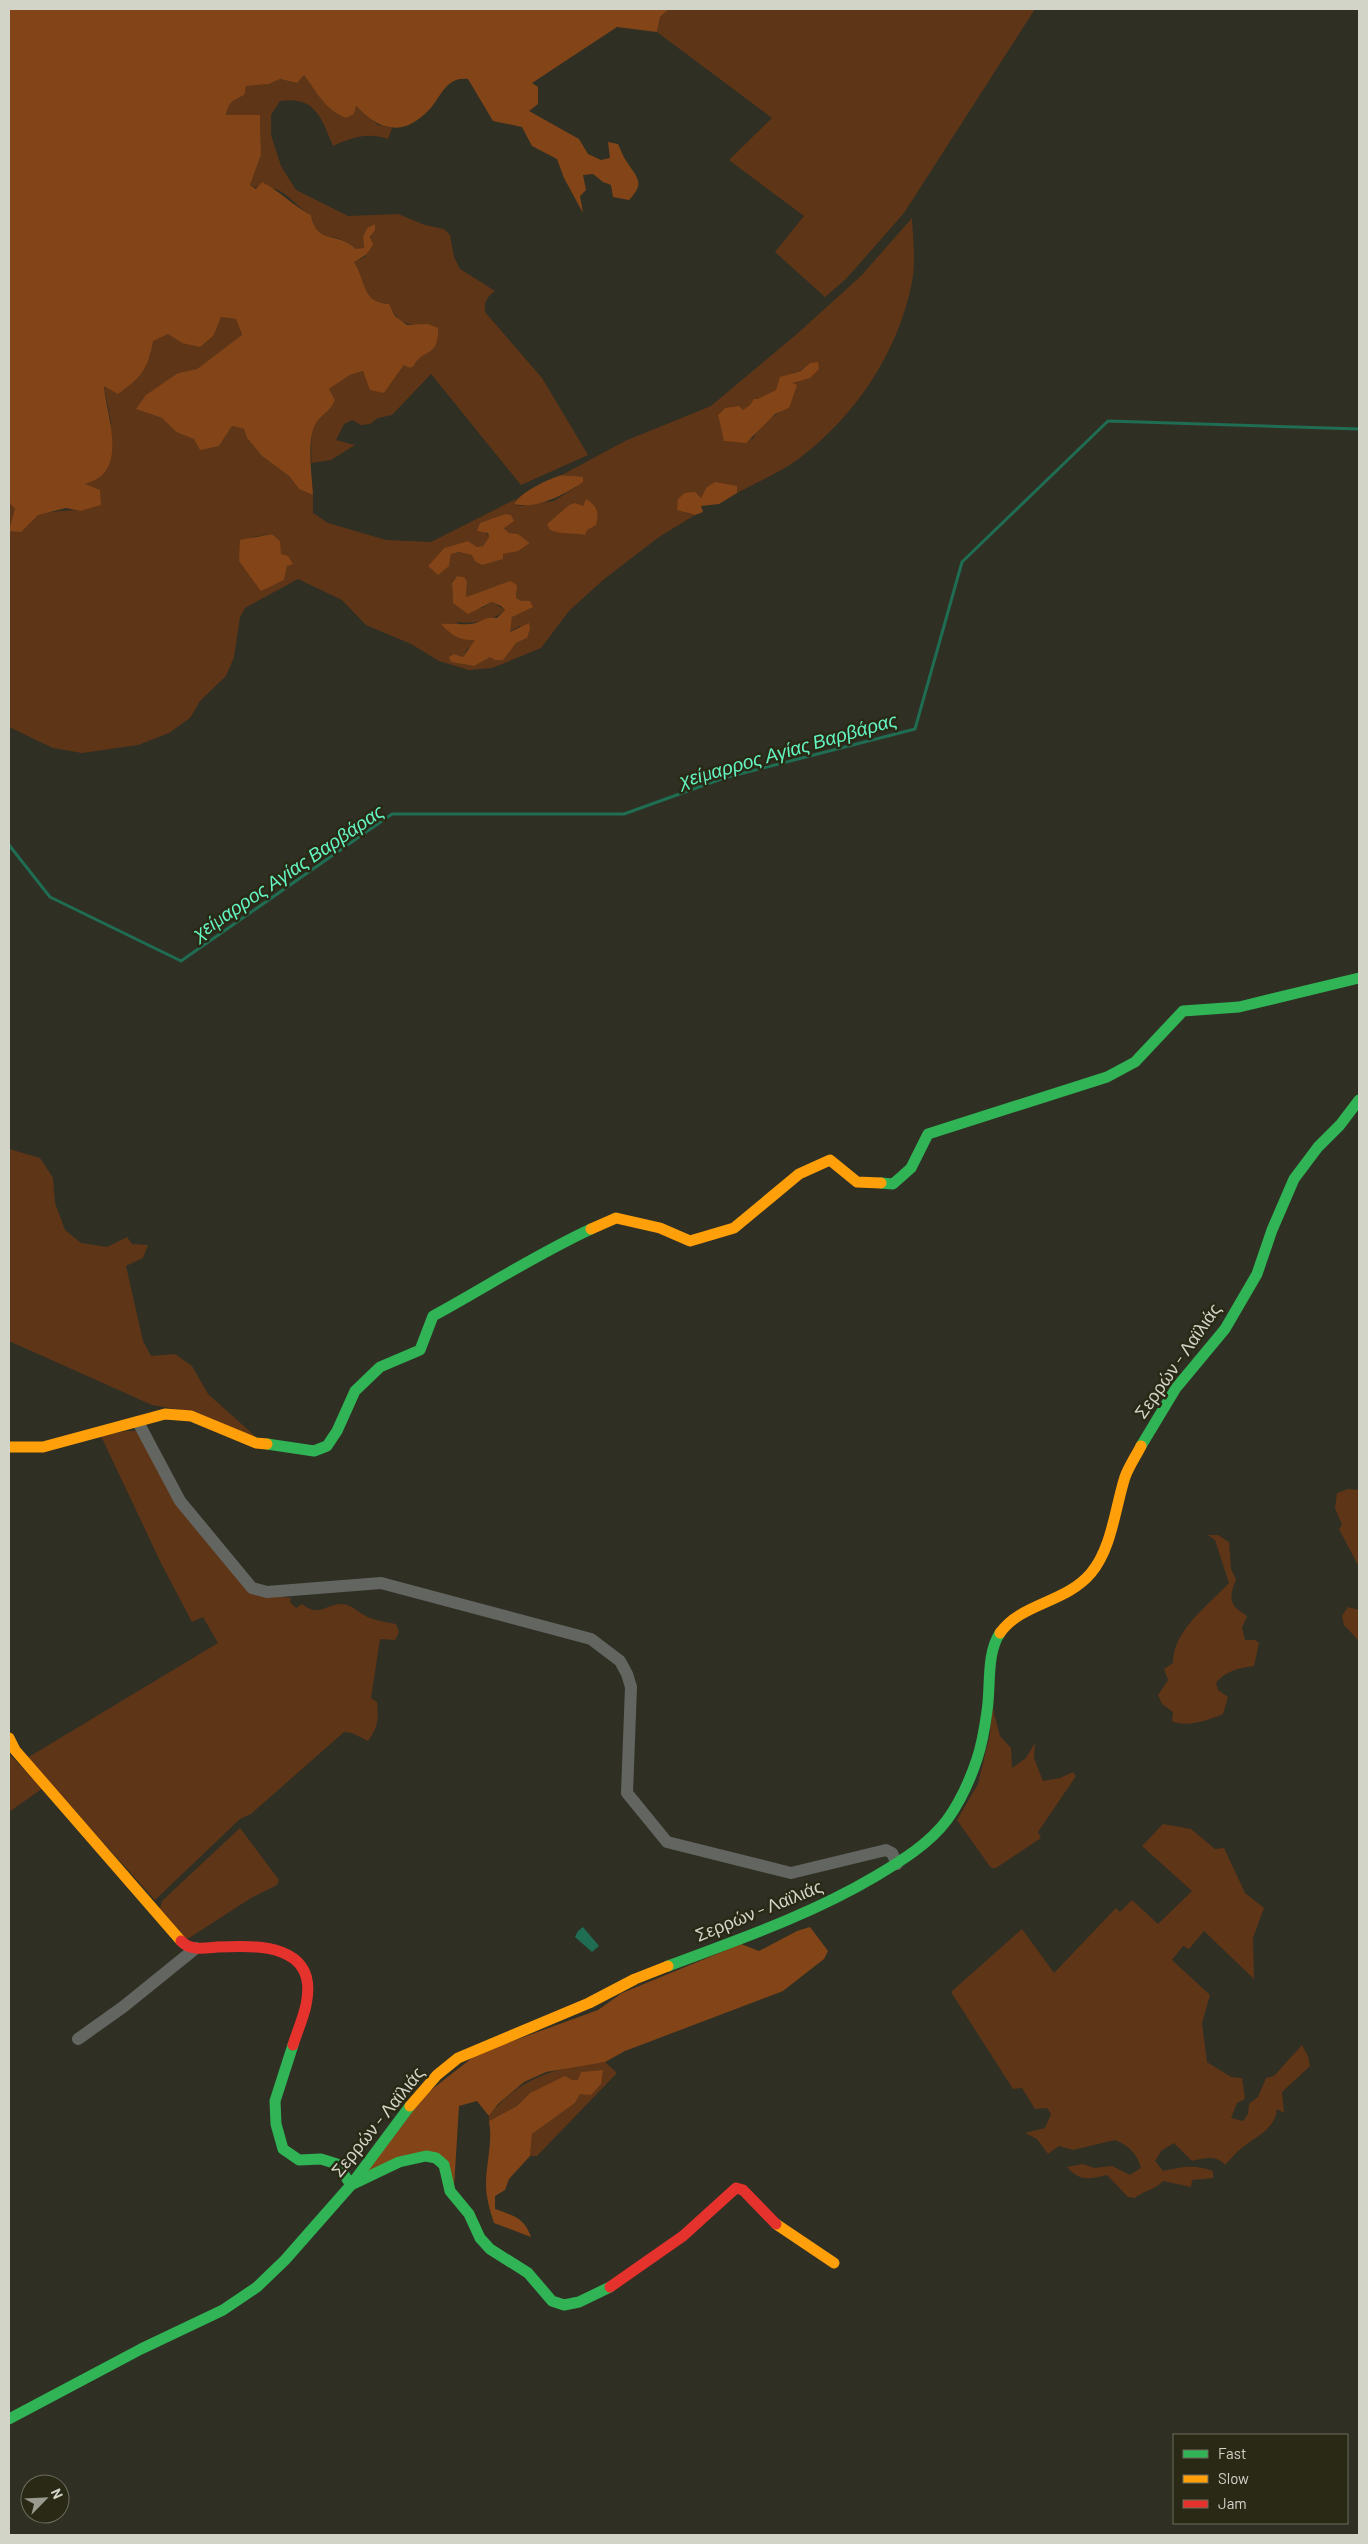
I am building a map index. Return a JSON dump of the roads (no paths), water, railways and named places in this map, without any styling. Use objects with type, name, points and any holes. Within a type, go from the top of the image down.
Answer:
[{"type":"street","points":[[9,1447],[43,1447],[165,1414],[191,1416],[256,1442],[314,1451],[327,1446],[337,1431],[355,1390],[380,1367],[420,1350],[433,1316],[512,1273],[557,1245],[616,1218],[660,1228],[690,1240],[734,1228],[799,1174],[830,1160],[858,1182],[893,1184],[911,1168],[928,1134],[1107,1077],[1135,1062],[1182,1011],[1201,1008],[1239,1007],[1359,978]]},
{"type":"street","name":"Σερρών - Λαϊλιάς","points":[[9,2419],[141,2349],[224,2310],[257,2288],[285,2260],[351,2185],[412,2103],[438,2075],[458,2058],[475,2049],[589,2003],[635,1979],[795,1919],[839,1898],[897,1864],[920,1847],[946,1821],[971,1777],[977,1760],[987,1711],[992,1654],[997,1638],[1006,1625],[1018,1616],[1059,1598],[1074,1589],[1091,1574],[1103,1554],[1126,1475],[1143,1442],[1176,1388],[1225,1329],[1257,1274],[1272,1230],[1294,1179],[1318,1147],[1340,1125],[1359,1101]]},
{"type":"street","points":[[138,1422],[180,1502],[252,1588],[267,1592],[380,1583],[591,1639],[620,1661],[631,1687],[627,1793],[667,1842],[791,1874],[886,1850],[892,1853],[897,1864]]},
{"type":"street","points":[[9,1738],[15,1750],[120,1873],[185,1945],[196,1948],[264,1947],[289,1953],[301,1965],[309,1988],[306,2004],[274,2101],[276,2124],[283,2149],[299,2160],[321,2159],[337,2164],[351,2185],[410,2157],[428,2155],[436,2158],[444,2165],[450,2192],[470,2215],[476,2232],[486,2245],[527,2272],[548,2298],[561,2305],[570,2305],[606,2290],[628,2277],[713,2210],[730,2191],[736,2188],[743,2190],[772,2221],[834,2263]]},
{"type":"street","points":[[78,2039],[123,2007],[196,1948]]},
{"type":"waterway","name":"χείμαρρος Αγίας Βαρβάρας","points":[[9,845],[50,897],[181,961],[392,814],[624,814],[724,778],[915,729],[962,562],[1108,421],[1359,429]]}]
